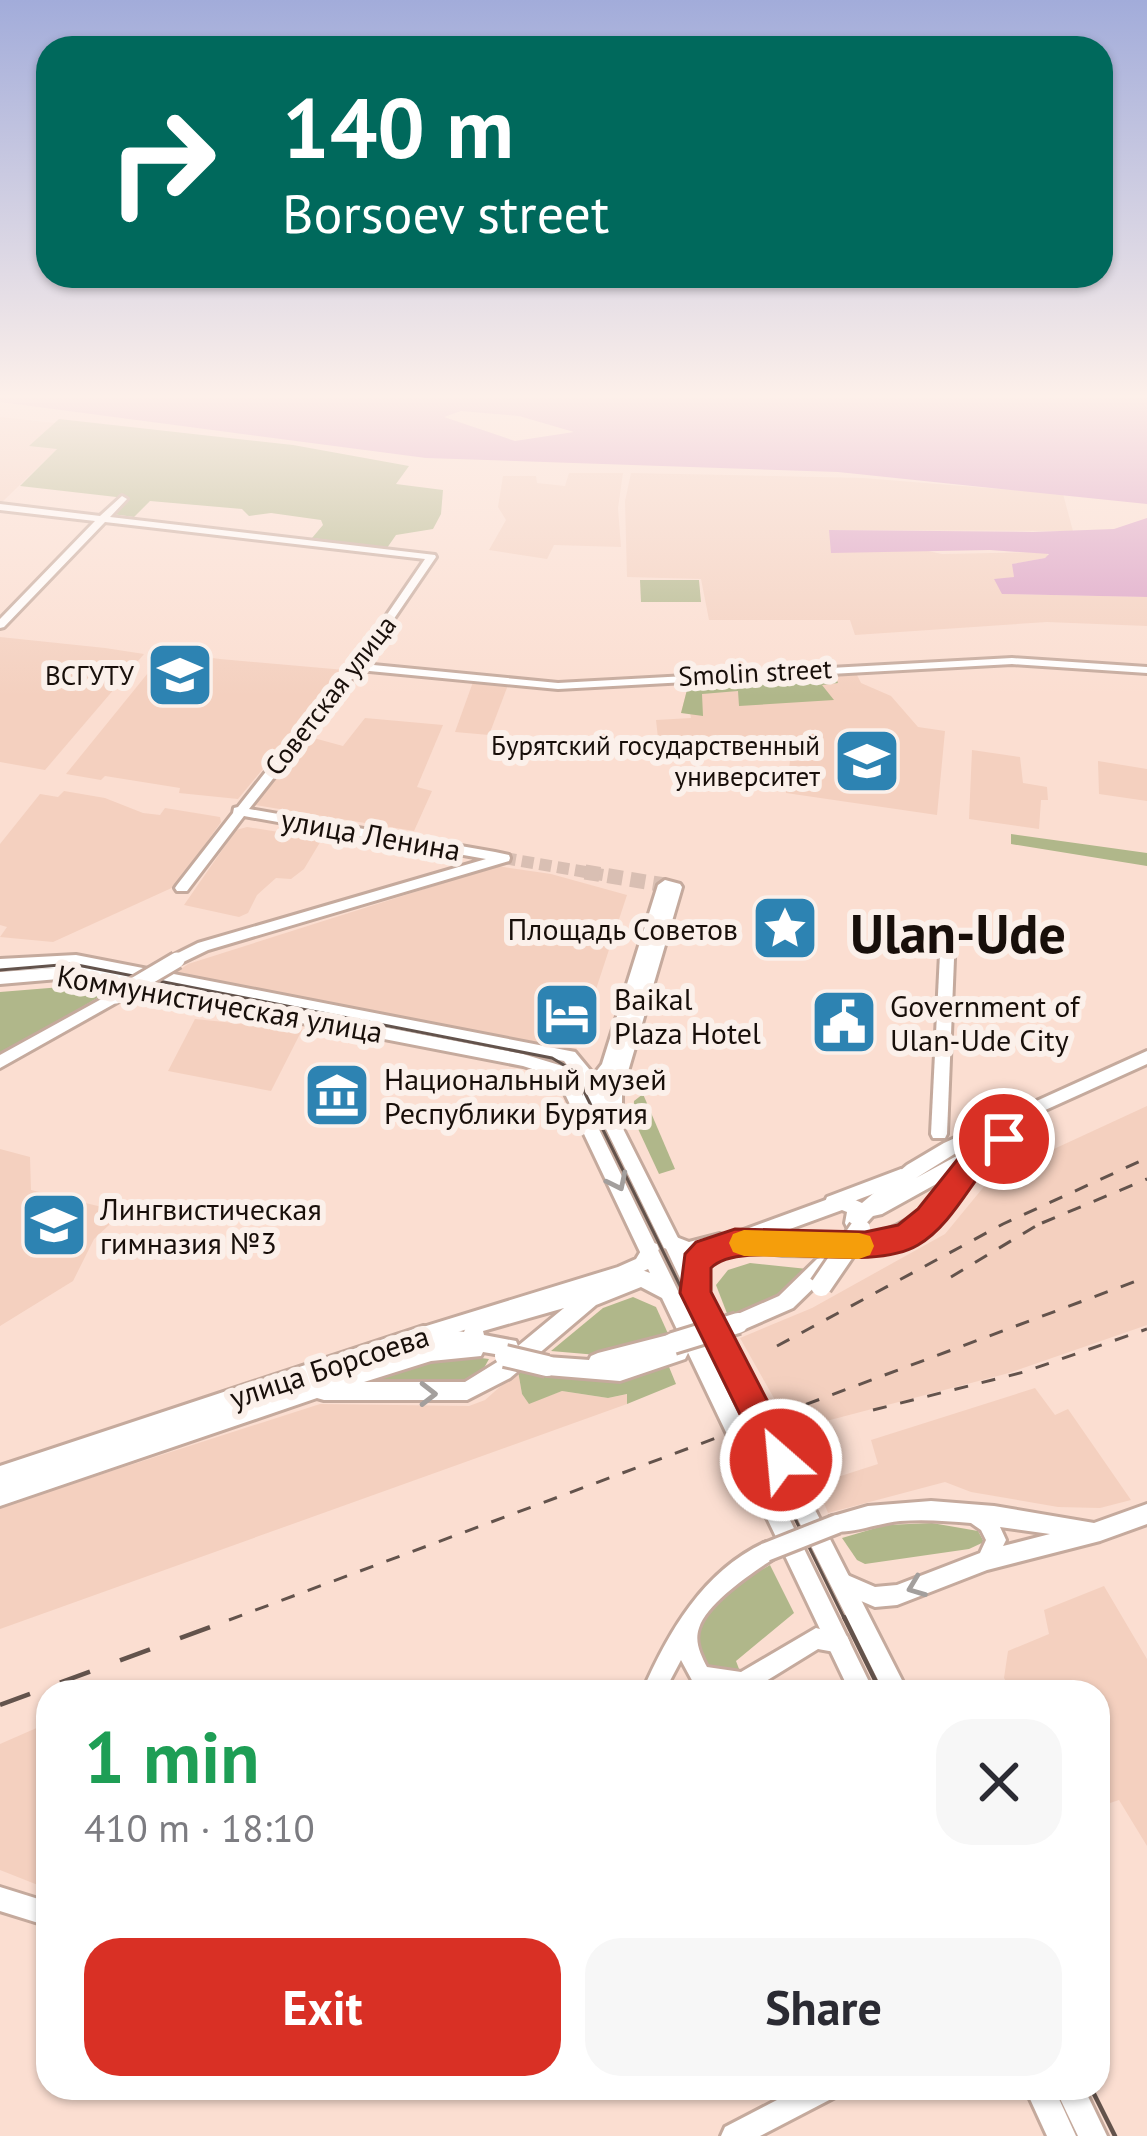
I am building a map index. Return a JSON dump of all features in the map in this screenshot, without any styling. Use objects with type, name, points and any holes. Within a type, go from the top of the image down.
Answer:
[{"type":"main road","points":[[0,625],[122,499]]},
{"type":"main road","points":[[0,507],[104,517]]},
{"type":"main road","name":"Советская улица","points":[[104,517],[431,557],[361,665],[238,811],[182,888]]},
{"type":"main road","points":[[361,665],[558,686],[1012,661],[1147,668]]},
{"type":"main road","name":"улица Ленина","points":[[0,1062],[203,946],[504,858],[238,811]]},
{"type":"main road","points":[[586,1114],[593,1086],[609,1066],[670,886]]},
{"type":"main road","points":[[948,934],[939,1134],[951,1150]]},
{"type":"main road","points":[[0,965],[46,965],[569,1056],[593,1086],[615,1127],[661,1246],[821,1600],[828,1640],[854,1680]]},
{"type":"main road","points":[[0,978],[46,965]]},
{"type":"main road","name":"Коммунистическая улица","points":[[46,965],[556,1068],[569,1080],[661,1246]]},
{"type":"main road","points":[[615,1127],[614,1092],[643,971]]},
{"type":"main road","points":[[857,1224],[895,1195],[980,1145],[1147,1061]]},
{"type":"main road","points":[[939,1134],[980,1145]]},
{"type":"main road","points":[[684,1294],[696,1264],[707,1252],[903,1175],[951,1150],[980,1145]]},
{"type":"main road","points":[[748,1236],[792,1247],[896,1240],[929,1218],[980,1145]]},
{"type":"main road","points":[[423,1335],[476,1340],[507,1352],[620,1372],[675,1348],[787,1312],[903,1175]]},
{"type":"main road","points":[[661,1246],[689,1249],[748,1236],[842,1202],[855,1207],[857,1224]]},
{"type":"main road","name":"улица Борсоева","points":[[0,1476],[622,1273],[643,1264],[661,1246]]},
{"type":"main road","points":[[476,1340],[472,1330],[477,1324],[642,1278],[684,1294],[845,1584],[890,1680]]},
{"type":"main road","points":[[311,1390],[467,1391],[502,1371],[589,1299],[626,1282]]},
{"type":"main road","name":"улица Борсоева","points":[[0,1495],[430,1352],[507,1352]]},
{"type":"main road","points":[[659,1680],[715,1586],[766,1552],[837,1524],[896,1508],[1100,1532]]},
{"type":"main road","points":[[845,1584],[884,1598],[987,1560],[1100,1532],[1147,1514]]},
{"type":"main road","points":[[976,1516],[988,1523],[996,1540],[987,1560]]},
{"type":"main road","points":[[689,1624],[688,1652],[701,1677],[712,1680]]},
{"type":"main road","points":[[749,1680],[828,1640]]},
{"type":"main road","points":[[0,1899],[36,1910]]},
{"type":"main road","points":[[734,2136],[803,2100]]},
{"type":"main road","points":[[1045,2100],[1062,2136]]},
{"type":"main road","points":[[1075,2100],[1093,2136]]},
{"type":"shaded area","points":[[500,497],[620,497],[621,547],[554,545],[547,559],[489,550],[506,520],[498,507]]},
{"type":"shaded area","points":[[626,497],[1064,497],[1073,531],[830,530],[942,554],[1045,552],[1049,556],[1013,564],[1014,577],[1002,594],[1147,597],[1147,626],[1047,622],[855,635],[850,620],[709,620],[701,579],[627,577]]},
{"type":"shaded area","points":[[1076,497],[1147,497],[1147,504]]},
{"type":"shaded area","points":[[1147,518],[1147,597],[1002,594],[994,579],[1014,577],[1012,564],[1049,554],[990,550],[831,553],[829,530],[1114,529]]},
{"type":"shaded area","points":[[0,637],[144,654],[45,770],[0,762]]},
{"type":"shaded area","points":[[165,652],[345,670],[238,799],[179,793],[180,788],[105,776],[101,780],[66,774]]},
{"type":"shaded area","name":"Бурятский государственный университет","points":[[857,675],[861,683],[891,696],[918,727],[945,731],[937,815],[786,793],[792,744],[736,740],[735,746],[659,747],[656,720],[691,718],[690,712],[681,713],[688,686]]},
{"type":"shaded area","points":[[473,682],[508,685],[489,735],[455,732]]},
{"type":"shaded area","points":[[365,718],[443,725],[417,787],[432,791],[414,831],[255,805],[310,737],[343,746]]},
{"type":"shaded area","points":[[972,750],[1020,757],[1023,783],[1047,787],[1039,829],[969,819]]},
{"type":"shaded area","points":[[1098,761],[1147,769],[1147,801],[1099,794]]},
{"type":"shaded area","points":[[64,791],[105,798],[143,813],[160,815],[165,808],[220,817],[221,822],[176,886],[53,942],[0,937],[7,927],[0,925],[0,844],[40,794],[58,797]]},
{"type":"shaded area","points":[[247,827],[322,839],[304,869],[291,879],[276,878],[257,895],[248,913],[239,917],[184,905],[236,830]]},
{"type":"shaded area","points":[[497,866],[551,874],[627,895],[575,1053],[175,973],[188,964]]},
{"type":"shaded area","points":[[195,1019],[302,1030],[271,1091],[168,1071]]},
{"type":"shaded area","points":[[1147,1106],[1147,1325],[1009,1373],[792,1430],[740,1338],[812,1308],[945,1234],[991,1178]]},
{"type":"shaded area","name":"Лингвистическая гимназия №3","points":[[0,1149],[30,1157],[31,1190],[123,1212],[94,1239],[73,1281],[0,1326]]},
{"type":"shaded area","points":[[518,1371],[522,1394],[529,1403],[562,1391],[608,1398],[628,1394],[627,1404],[0,1629],[0,1507],[320,1404],[469,1406],[485,1400]]},
{"type":"shaded area","points":[[1035,1388],[1055,1415],[1068,1409],[1131,1500],[1100,1508],[1058,1507],[971,1492],[945,1482],[828,1513],[816,1484],[878,1464],[871,1440]]},
{"type":"shaded area","points":[[1104,1586],[1147,1659],[1147,1846],[1119,1800],[1110,1803],[1110,1680],[1004,1678],[1008,1651],[1049,1634],[1044,1610]]},
{"type":"shaded area","points":[[36,1728],[36,1884],[0,1870],[0,1744]]},
{"type":"green space","points":[[113,497],[442,497],[433,529],[396,535],[387,548],[312,538],[323,525],[321,520],[271,513],[249,516],[242,509],[150,501],[134,517],[112,514],[125,498]]},
{"type":"green space","points":[[640,580],[699,580],[701,602],[641,602]]},
{"type":"green space","points":[[835,676],[838,683],[822,685],[834,700],[739,706],[738,691],[702,694],[703,716],[681,713],[688,686]]},
{"type":"green space","points":[[1011,834],[1147,853],[1147,866],[1011,844]]},
{"type":"green space","points":[[74,986],[111,990],[0,1055],[0,992]]},
{"type":"green space","points":[[643,1094],[675,1169],[659,1174],[633,1118],[634,1101]]},
{"type":"green space","points":[[750,1263],[817,1270],[765,1305],[728,1316],[716,1285],[728,1270]]},
{"type":"green space","points":[[633,1297],[656,1307],[670,1338],[609,1356],[551,1351],[603,1308]]},
{"type":"green space","points":[[489,1359],[479,1377],[469,1382],[378,1382],[378,1376],[429,1361]]},
{"type":"green space","points":[[667,1362],[676,1384],[627,1404],[627,1394],[608,1398],[562,1391],[529,1404],[518,1371],[591,1381]]},
{"type":"green space","points":[[932,1523],[978,1531],[984,1542],[969,1549],[865,1564],[842,1538],[886,1525]]},
{"type":"green space","points":[[770,1565],[794,1613],[736,1661],[739,1669],[726,1675],[705,1672],[695,1643],[702,1618],[722,1596]]},
{"type":"tunnel","points":[[504,858],[595,874]]},
{"type":"tunnel","points":[[585,872],[595,874]]},
{"type":"tunnel","points":[[595,874],[665,885]]},
{"type":"tunnel","points":[[595,874],[603,875]]},
{"type":"tram line","points":[[0,970],[72,964],[552,1058],[574,1071],[845,1620]]},
{"type":"tram line","points":[[844,1617],[875,1680]]},
{"type":"tram line","points":[[1097,2100],[1115,2136]]},
{"type":"railway","points":[[777,1346],[1003,1224],[1147,1158]]},
{"type":"railway","points":[[1042,1223],[1147,1179]]},
{"type":"railway","points":[[951,1277],[1044,1221]]},
{"type":"railway","points":[[229,1620],[1147,1277]]},
{"type":"railway","points":[[873,1410],[1024,1372],[1147,1329]]},
{"type":"railway","points":[[67,1680],[237,1617]]},
{"type":"railway","points":[[0,1705],[36,1692]]},
{"type":"slow traffic","points":[[744,1243],[859,1246]]},
{"type":"place","name":"ВСГУТУ","points":[[180,675]]},
{"type":"place","name":"Бурятский государственный университет","points":[[867,761]]},
{"type":"place","name":"Площадь Советов","points":[[785,928]]},
{"type":"place","name":"Baikal Plaza Hotel","points":[[567,1015]]},
{"type":"place","name":"Government of Ulan-Ude City","points":[[844,1022]]},
{"type":"place","name":"Национальный музей Республики Бурятия","points":[[337,1095]]},
{"type":"place","name":"Лингвистическая гимназия №3","points":[[54,1225]]},
{"type":"district","name":"Ulan-Ude","points":[[958,933]]},
{"type":"route","points":[[781,1460],[695,1293],[692,1275],[696,1264],[707,1252],[735,1242],[865,1246],[907,1236],[929,1218],[980,1154],[1004,1139]]}]
